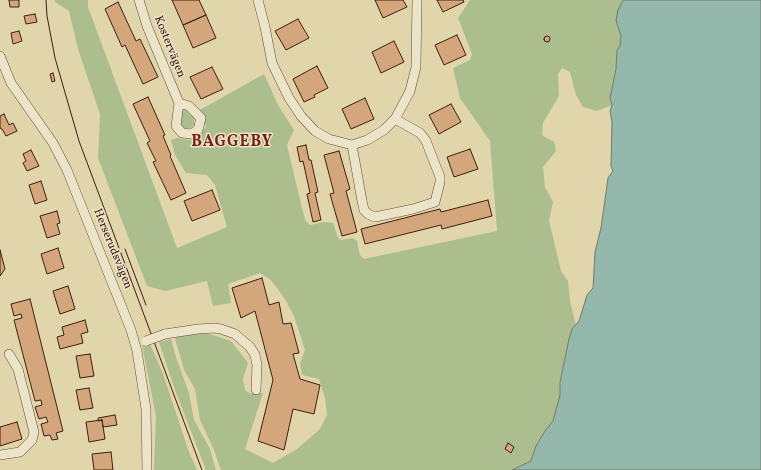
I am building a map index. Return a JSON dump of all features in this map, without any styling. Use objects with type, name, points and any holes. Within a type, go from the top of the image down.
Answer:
[{"type":"street","name":"Kostervägen","points":[[140,0],[147,26],[179,103]]},
{"type":"street","points":[[258,0],[272,63],[289,98],[301,116],[315,131],[329,138],[352,145],[367,140],[384,130],[394,119],[410,91],[416,67],[417,0]]},
{"type":"street","name":"Herserudsvägen","points":[[0,56],[11,83],[53,143],[67,170],[120,300],[135,344],[146,409],[147,470]]},
{"type":"street","points":[[352,145],[364,210],[368,214],[375,217],[413,209],[435,202],[440,177],[426,141],[420,133],[394,119]]},
{"type":"street","points":[[135,344],[165,334],[198,328],[221,329],[235,334],[250,347],[255,355],[257,365],[256,390]]},
{"type":"street","points":[[0,455],[20,452],[32,440],[34,432],[18,369],[9,354]]},
{"type":"green space","points":[[55,0],[88,0],[88,7],[177,248],[227,227],[215,185],[207,175],[186,173],[175,155],[171,140],[177,138],[190,140],[198,137],[206,127],[200,110],[264,74],[278,105],[294,130],[287,145],[305,220],[310,225],[324,222],[333,223],[338,238],[341,240],[353,238],[357,241],[360,255],[364,259],[497,231],[490,141],[460,98],[453,68],[470,60],[472,54],[458,18],[470,0],[623,0],[618,10],[621,36],[620,46],[617,50],[616,69],[610,98],[612,105],[597,111],[583,107],[576,95],[570,72],[562,68],[558,74],[559,96],[543,123],[542,135],[554,142],[556,151],[543,167],[545,187],[553,202],[549,221],[561,271],[568,281],[570,301],[576,325],[572,329],[569,339],[560,382],[560,395],[553,421],[536,446],[531,461],[512,470],[221,470],[214,450],[200,420],[195,389],[184,370],[175,338],[178,336],[203,332],[231,341],[248,363],[243,379],[245,390],[251,394],[263,393],[245,449],[273,463],[297,449],[320,429],[327,415],[325,398],[319,379],[302,375],[300,363],[305,350],[294,316],[285,299],[271,280],[260,273],[228,284],[231,303],[213,306],[207,281],[165,291],[147,286],[98,158],[100,114],[78,49],[69,11],[55,2]]},
{"type":"green space","points":[[182,109],[194,118],[194,125],[191,128],[184,128],[181,124]]},
{"type":"green space","points":[[171,339],[189,393],[194,420],[210,449],[216,470],[206,470],[175,390],[159,342]]},
{"type":"green space","points":[[150,344],[163,374],[189,452],[197,470],[154,470],[156,416],[142,345]]},
{"type":"water","points":[[623,0],[761,0],[761,470],[512,470],[531,461],[536,446],[553,421],[560,395],[560,382],[572,329],[579,321],[587,295],[593,288],[595,252],[601,228],[608,178],[613,171],[611,166],[612,122],[610,111],[612,105],[610,98],[616,69],[617,50],[620,46],[621,36],[616,20],[618,10]]},
{"type":"building","points":[[9,0],[19,0],[19,7],[10,7]]},
{"type":"building","points":[[172,0],[199,0],[206,15],[183,25]]},
{"type":"building","points":[[375,0],[403,0],[407,7],[383,18]]},
{"type":"building","points":[[437,0],[463,0],[464,2],[443,12]]},
{"type":"building","points":[[118,2],[136,41],[140,39],[158,77],[143,84],[125,45],[122,47],[105,9]]},
{"type":"building","points":[[35,14],[37,22],[26,24],[24,16]]},
{"type":"building","points":[[206,15],[216,38],[193,48],[183,25]]},
{"type":"building","points":[[298,19],[309,38],[286,50],[275,31]]},
{"type":"building","points":[[19,31],[22,41],[13,44],[11,33]]},
{"type":"building","points":[[457,35],[466,55],[444,65],[435,45]]},
{"type":"building","points":[[547,36],[550,39],[547,42],[544,39]]},
{"type":"building","points":[[394,41],[404,62],[381,73],[372,52]]},
{"type":"building","points":[[317,66],[328,88],[314,95],[315,97],[304,102],[293,79]]},
{"type":"building","points":[[212,67],[223,89],[201,99],[190,77]]},
{"type":"building","points":[[53,73],[55,81],[52,82],[50,74]]},
{"type":"building","points":[[148,97],[165,135],[163,136],[171,155],[170,156],[186,193],[171,200],[153,162],[156,161],[147,143],[150,141],[133,104]]},
{"type":"building","points":[[365,98],[374,119],[351,129],[342,109]]},
{"type":"building","points":[[451,104],[461,122],[439,134],[429,115]]},
{"type":"building","points":[[4,114],[9,125],[13,123],[17,131],[6,136],[0,127],[0,116]]},
{"type":"building","points":[[306,145],[318,192],[315,193],[321,220],[313,222],[307,194],[310,193],[303,161],[300,162],[297,147]]},
{"type":"building","points":[[470,149],[478,169],[454,177],[447,157]]},
{"type":"building","points":[[31,150],[39,166],[27,171],[23,163],[26,161],[23,154]]},
{"type":"building","points":[[339,151],[350,189],[346,191],[357,232],[342,236],[330,194],[334,193],[324,155]]},
{"type":"building","points":[[41,181],[47,200],[35,204],[29,185]]},
{"type":"building","points":[[212,190],[220,210],[192,221],[184,201]]},
{"type":"building","points":[[488,200],[492,216],[442,229],[441,225],[365,244],[361,229],[440,209],[441,212]]},
{"type":"building","points":[[57,211],[60,223],[57,224],[60,234],[47,238],[40,216]]},
{"type":"building","points":[[58,248],[64,268],[47,274],[41,254]]},
{"type":"building","points":[[0,250],[5,269],[0,276]]},
{"type":"building","points":[[262,278],[269,305],[279,302],[283,324],[291,323],[299,353],[293,354],[300,379],[320,385],[314,414],[293,409],[284,450],[258,441],[273,380],[255,311],[241,318],[232,288]]},
{"type":"building","points":[[68,286],[75,309],[60,314],[53,291]]},
{"type":"building","points":[[30,299],[63,431],[56,433],[58,439],[52,440],[50,435],[44,436],[41,424],[48,422],[46,417],[39,419],[35,407],[42,405],[41,400],[35,401],[14,320],[22,318],[21,314],[14,316],[11,304]]},
{"type":"building","points":[[85,320],[88,332],[81,334],[83,343],[60,349],[57,337],[64,335],[62,327]]},
{"type":"building","points":[[90,354],[94,376],[80,378],[76,356]]},
{"type":"building","points":[[89,388],[93,408],[80,410],[76,390]]},
{"type":"building","points":[[115,415],[117,425],[103,427],[102,420],[98,421],[98,418]]},
{"type":"building","points":[[102,420],[105,439],[89,442],[86,422]]},
{"type":"building","points":[[17,422],[22,439],[0,446],[0,427]]},
{"type":"building","points":[[508,443],[514,447],[511,453],[505,449]]},
{"type":"building","points":[[111,452],[113,470],[94,470],[92,454]]},
{"type":"tram line","points":[[46,0],[47,16],[55,58],[79,141],[202,470]]},
{"type":"tram line","points":[[125,249],[146,305]]},
{"type":"district","name":"BAGGEBY","points":[[232,143]]}]
